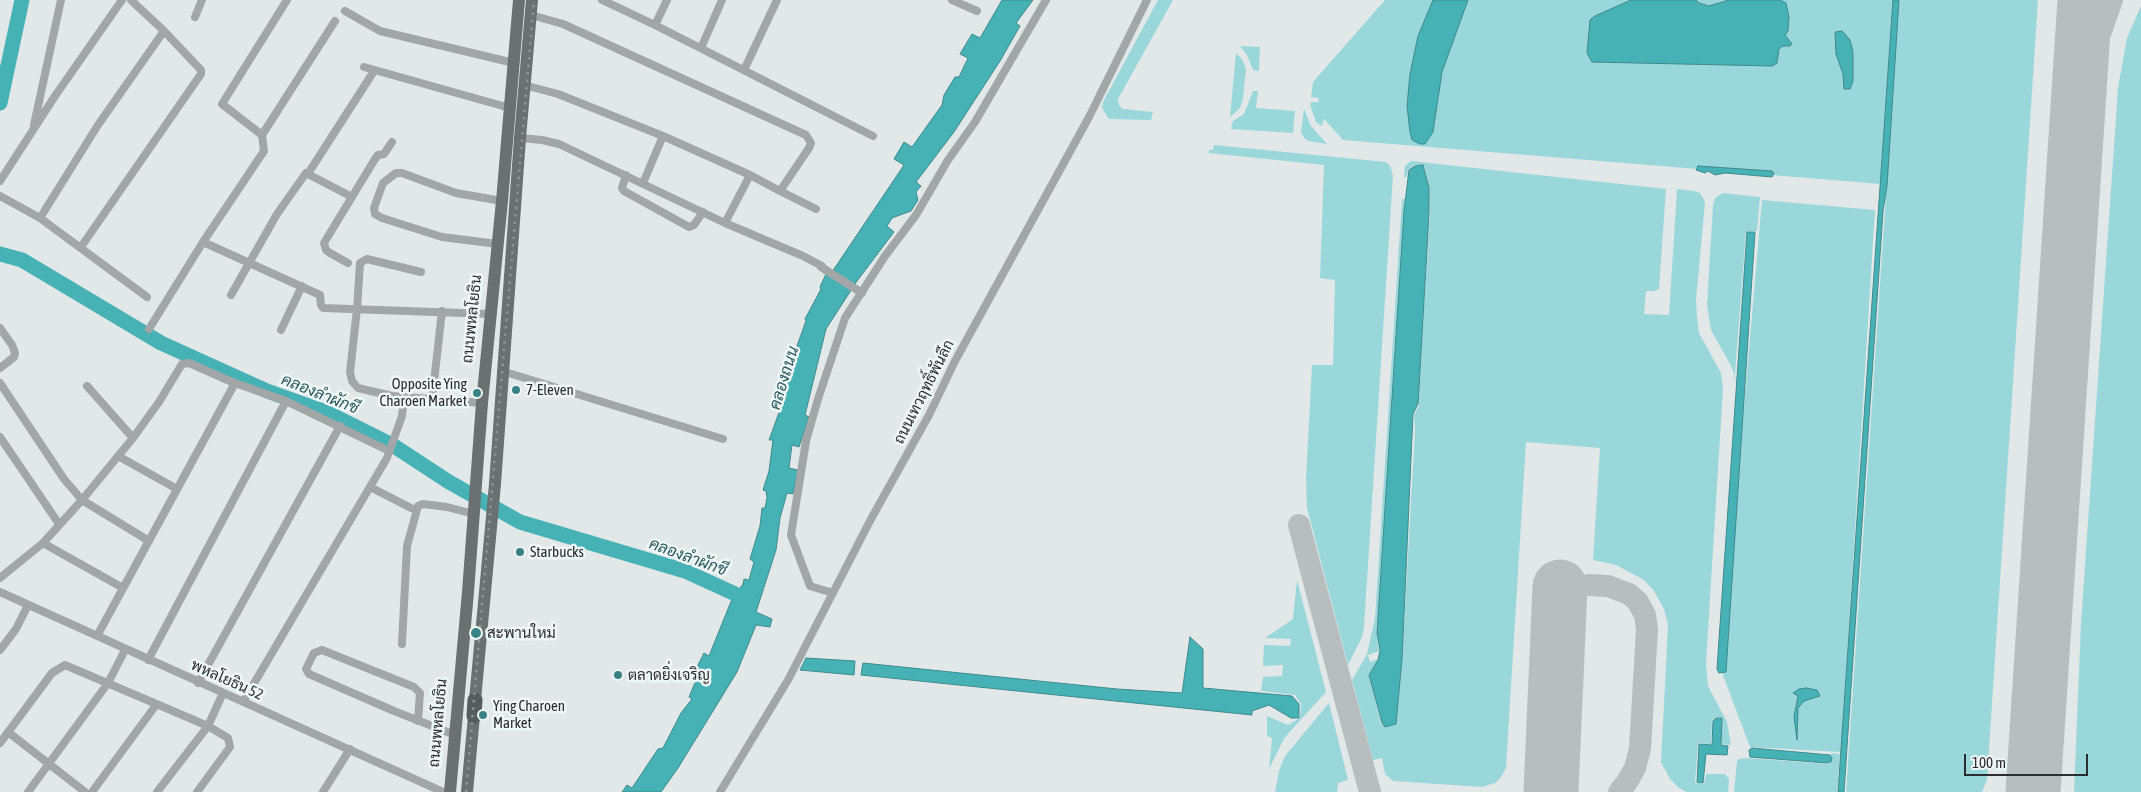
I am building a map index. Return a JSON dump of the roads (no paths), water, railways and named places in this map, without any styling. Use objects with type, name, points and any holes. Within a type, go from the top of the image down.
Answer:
[{"type":"highway","name":"ถนนพหลโยธิน","points":[[474,716],[475,700]]},
{"type":"main road","name":"ถนนพหลโยธิน","points":[[475,700],[494,498],[506,317],[510,108],[519,0]]},
{"type":"main road","name":"ถนนพหลโยธิน","points":[[450,792],[490,314],[498,244],[520,138],[532,0]]},
{"type":"main road","points":[[490,314],[498,312],[506,317]]},
{"type":"main road","name":"ถนนพหลโยธิน","points":[[467,792],[474,716]]},
{"type":"street","points":[[33,129],[61,0]]},
{"type":"street","points":[[0,181],[33,129],[122,0]]},
{"type":"street","points":[[81,248],[201,74],[201,70],[131,0]]},
{"type":"street","points":[[195,17],[202,0]]},
{"type":"street","points":[[262,135],[222,104],[287,0]]},
{"type":"street","points":[[513,0],[519,0]]},
{"type":"street","points":[[655,25],[667,0]]},
{"type":"street","points":[[700,48],[722,0]]},
{"type":"street","points":[[744,70],[777,0]]},
{"type":"street","points":[[952,0],[978,11]]},
{"type":"street","points":[[833,593],[810,586],[793,542],[792,528],[806,441],[845,318],[885,256],[916,215],[948,160],[971,129],[1046,0]]},
{"type":"street","name":"ถนนเทวฤทธิ์พันลึก","points":[[720,792],[788,680],[871,519],[929,415],[955,360],[1089,117],[1147,0]]},
{"type":"street","points":[[607,1],[873,136]]},
{"type":"street","points":[[345,11],[380,31],[514,63]]},
{"type":"street","points":[[531,15],[563,24],[806,136],[811,141],[810,148],[780,191]]},
{"type":"street","points":[[149,330],[203,242],[263,153],[262,135],[335,21]]},
{"type":"street","points":[[40,218],[98,125],[164,31]]},
{"type":"street","points":[[364,68],[510,108]]},
{"type":"street","points":[[311,169],[374,71]]},
{"type":"street","points":[[524,85],[558,94],[662,136],[750,175],[816,209]]},
{"type":"street","points":[[643,183],[662,136]]},
{"type":"street","points":[[520,138],[559,144],[703,212],[803,256],[862,293]]},
{"type":"street","points":[[348,262],[330,253],[324,246],[324,242],[375,159],[378,155],[384,154],[392,142]]},
{"type":"street","points":[[231,295],[277,214],[306,173],[352,197]]},
{"type":"street","points":[[498,244],[442,237],[382,218],[376,214],[374,208],[383,183],[396,173],[402,173],[456,193],[508,203]]},
{"type":"street","points":[[626,175],[622,188],[624,191],[689,227],[694,225],[703,212]]},
{"type":"street","points":[[726,222],[750,175]]},
{"type":"street","points":[[0,196],[40,218],[147,297]]},
{"type":"street","points":[[203,242],[320,295],[320,306],[323,308],[490,314]]},
{"type":"street","points":[[421,272],[367,259],[362,261],[358,268],[357,309],[350,372],[352,381],[358,388],[404,397],[482,403]]},
{"type":"street","points":[[281,330],[302,286]]},
{"type":"street","points":[[432,400],[442,311]]},
{"type":"street","points":[[0,328],[16,353],[14,357],[0,368]]},
{"type":"street","points":[[0,578],[43,543],[82,500],[133,438],[159,402],[182,364],[189,363],[235,383],[286,401],[391,447]]},
{"type":"street","points":[[502,372],[723,438]]},
{"type":"street","points":[[0,383],[54,464],[82,500],[149,541]]},
{"type":"street","points":[[97,636],[235,383]]},
{"type":"street","points":[[87,386],[133,438]]},
{"type":"street","points":[[243,702],[370,487],[391,447],[404,409],[404,397]]},
{"type":"street","points":[[148,660],[286,401]]},
{"type":"street","points":[[198,683],[340,426]]},
{"type":"street","points":[[0,437],[60,524]]},
{"type":"street","points":[[118,456],[177,489]]},
{"type":"street","points":[[370,487],[412,508]]},
{"type":"street","points":[[402,644],[407,546],[418,506],[423,504],[474,510]]},
{"type":"street","points":[[43,543],[123,588]]},
{"type":"street","name":"พหลโยธิน 52","points":[[0,592],[443,792]]},
{"type":"street","points":[[0,650],[16,629],[28,605]]},
{"type":"street","points":[[28,792],[108,684],[125,650]]},
{"type":"street","points":[[418,721],[418,690],[322,650],[314,653],[306,669],[309,674],[418,721],[455,735]]},
{"type":"street","points":[[0,743],[52,673],[60,666],[65,665],[208,726],[228,738],[230,747],[197,792]]},
{"type":"street","points":[[157,792],[208,726],[223,693]]},
{"type":"street","points":[[92,792],[156,705]]},
{"type":"street","points":[[8,732],[85,792]]},
{"type":"street","points":[[323,792],[350,750]]},
{"type":"waterway","name":"คลองลำผักชี","points":[[0,103],[22,0]]},
{"type":"waterway","name":"คลองลำผักชี","points":[[0,254],[22,260],[161,343],[267,391],[326,412],[394,446],[449,482],[520,522],[685,571],[744,598]]},
{"type":"railway","points":[[466,792],[534,0]]},
{"type":"place","name":"7-Eleven","points":[[516,390]]},
{"type":"place","name":"Opposite Ying Charoen Market","points":[[477,393]]},
{"type":"place","name":"Starbucks","points":[[520,552]]},
{"type":"place","name":"สะพานใหม่","points":[[476,633]]},
{"type":"place","name":"ตลาดยิ่งเจริญ","points":[[618,675]]},
{"type":"place","name":"Ying Charoen Market","points":[[483,715]]},
{"type":"water label","name":"คลองถนน","points":[[784,378]]}]
